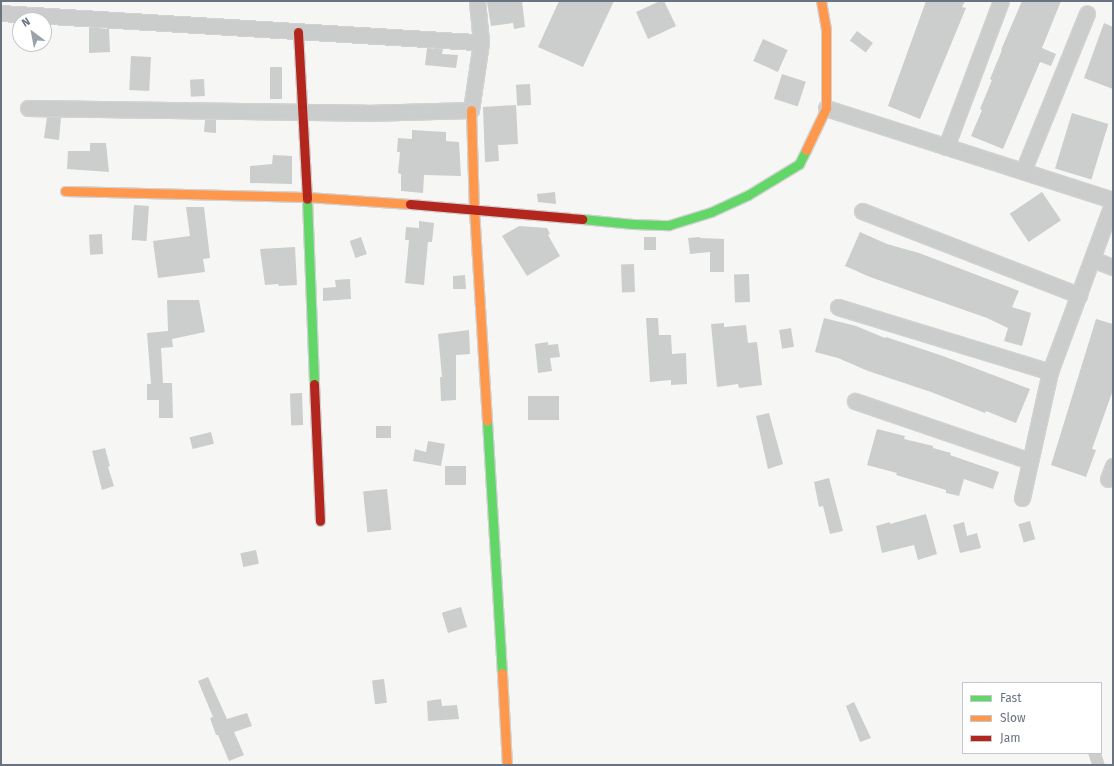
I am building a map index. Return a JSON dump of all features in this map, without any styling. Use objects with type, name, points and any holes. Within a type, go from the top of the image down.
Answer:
[{"type":"street","points":[[476,1],[481,42],[471,110],[474,209],[506,765]]},
{"type":"street","points":[[65,191],[307,197],[474,209],[632,224],[669,225],[711,212],[748,195],[799,164],[826,108],[826,29],[821,1]]},
{"type":"street","points":[[946,146],[1001,1]]},
{"type":"street","points":[[1,13],[481,42]]},
{"type":"street","points":[[1023,171],[1086,14]]},
{"type":"street","points":[[298,32],[307,197],[320,521]]},
{"type":"street","points":[[28,108],[303,113],[471,110]]},
{"type":"street","points":[[826,108],[1113,201],[1050,372],[1022,498]]},
{"type":"street","points":[[862,211],[1079,295]]},
{"type":"street","points":[[1092,259],[1113,267]]},
{"type":"street","points":[[838,307],[1050,372]]},
{"type":"street","points":[[855,400],[1030,461]]},
{"type":"building","points":[[522,1],[525,27],[514,29],[513,23],[491,26],[487,2]]},
{"type":"building","points":[[559,1],[614,1],[583,67],[538,47]]},
{"type":"building","points":[[660,1],[664,1],[676,26],[648,39],[636,12]]},
{"type":"building","points":[[926,1],[965,1],[962,7],[966,8],[920,119],[888,106]]},
{"type":"building","points":[[1022,1],[1061,1],[1042,48],[1056,54],[1051,66],[1040,62],[1003,149],[971,136],[992,80],[990,79]]},
{"type":"building","points":[[1104,23],[1113,27],[1113,89],[1084,78]]},
{"type":"building","points":[[89,27],[109,29],[110,52],[89,53]]},
{"type":"building","points":[[857,31],[873,43],[866,53],[850,41]]},
{"type":"building","points":[[763,39],[788,50],[778,72],[753,61]]},
{"type":"building","points":[[427,48],[443,49],[442,54],[458,55],[456,68],[425,65]]},
{"type":"building","points":[[131,56],[151,57],[149,91],[129,90]]},
{"type":"building","points":[[270,67],[282,67],[282,99],[270,99]]},
{"type":"building","points":[[782,74],[806,82],[798,106],[774,99]]},
{"type":"building","points":[[204,79],[205,96],[191,97],[190,80]]},
{"type":"building","points":[[530,84],[531,105],[517,106],[516,85]]},
{"type":"building","points":[[516,105],[518,144],[498,145],[499,161],[485,162],[483,107]]},
{"type":"building","points":[[1072,113],[1108,124],[1091,180],[1055,168]]},
{"type":"building","points":[[47,117],[61,117],[59,140],[44,138]]},
{"type":"building","points":[[205,120],[216,120],[216,133],[204,132]]},
{"type":"building","points":[[412,130],[446,132],[446,141],[459,142],[461,176],[424,175],[423,193],[401,191],[401,174],[398,173],[400,152],[397,152],[398,138],[412,139]]},
{"type":"building","points":[[90,143],[106,143],[109,172],[67,169],[68,151],[90,151]]},
{"type":"building","points":[[273,155],[292,156],[292,184],[250,183],[250,166],[272,164]]},
{"type":"building","points":[[555,192],[556,204],[538,202],[537,194]]},
{"type":"building","points":[[1042,192],[1061,220],[1029,242],[1010,214]]},
{"type":"building","points":[[134,205],[149,206],[147,241],[132,240]]},
{"type":"building","points":[[186,207],[204,207],[210,258],[203,259],[205,272],[158,278],[153,241],[190,236]]},
{"type":"building","points":[[419,221],[434,223],[432,242],[428,242],[424,285],[405,283],[409,240],[405,240],[406,227],[419,228]]},
{"type":"building","points":[[519,226],[547,228],[550,234],[548,235],[560,256],[527,276],[502,236]]},
{"type":"building","points":[[860,232],[887,244],[919,253],[1019,291],[1012,307],[1031,313],[1022,346],[1004,341],[1008,328],[987,318],[870,277],[845,266]]},
{"type":"building","points":[[102,234],[103,254],[90,255],[89,235]]},
{"type":"building","points":[[361,237],[367,254],[356,258],[350,241]]},
{"type":"building","points":[[644,237],[656,237],[656,250],[644,250]]},
{"type":"building","points":[[700,237],[724,239],[724,272],[710,272],[710,252],[690,254],[688,238]]},
{"type":"building","points":[[295,247],[297,285],[265,285],[260,249]]},
{"type":"building","points":[[621,264],[634,264],[635,292],[622,292]]},
{"type":"building","points":[[749,274],[750,302],[735,303],[734,275]]},
{"type":"building","points":[[465,275],[466,289],[453,289],[453,276]]},
{"type":"building","points":[[350,279],[351,299],[323,301],[323,288],[336,287],[335,280]]},
{"type":"building","points":[[167,300],[199,300],[205,332],[172,339],[173,347],[161,348],[163,383],[172,383],[173,418],[159,418],[159,400],[147,400],[147,384],[151,384],[147,333],[168,331]]},
{"type":"building","points":[[646,318],[658,318],[659,335],[671,335],[672,354],[686,353],[687,384],[671,385],[671,380],[650,382]]},
{"type":"building","points":[[824,318],[856,326],[885,338],[886,337],[943,356],[1030,389],[1016,423],[986,411],[985,413],[931,392],[868,371],[838,358],[815,352]]},
{"type":"building","points":[[1096,319],[1113,324],[1113,390],[1092,449],[1096,450],[1086,477],[1051,465]]},
{"type":"building","points":[[724,323],[724,327],[746,325],[748,343],[757,342],[762,385],[739,388],[738,384],[717,387],[711,324]]},
{"type":"building","points":[[791,328],[794,347],[782,349],[779,330]]},
{"type":"building","points":[[469,330],[470,354],[456,355],[456,400],[441,401],[440,377],[442,377],[438,334]]},
{"type":"building","points":[[548,342],[548,345],[558,344],[560,357],[550,358],[552,371],[538,373],[535,344]]},
{"type":"building","points":[[290,393],[302,393],[303,425],[291,425]]},
{"type":"building","points":[[528,396],[559,396],[559,420],[528,420]]},
{"type":"building","points":[[769,413],[783,464],[768,469],[756,416]]},
{"type":"building","points":[[376,426],[391,426],[391,438],[376,438]]},
{"type":"building","points":[[877,429],[905,436],[904,439],[933,446],[933,448],[951,453],[950,455],[999,472],[993,489],[964,479],[959,496],[946,493],[946,490],[896,475],[897,473],[867,465]]},
{"type":"building","points":[[211,432],[214,444],[193,449],[190,437]]},
{"type":"building","points":[[428,441],[445,444],[441,466],[413,461],[415,449],[426,452]]},
{"type":"building","points":[[105,448],[110,466],[108,467],[114,486],[102,490],[92,451]]},
{"type":"building","points":[[445,466],[466,466],[466,485],[445,485]]},
{"type":"building","points":[[829,478],[843,531],[830,534],[823,506],[819,507],[814,482]]},
{"type":"building","points":[[387,489],[391,530],[367,532],[363,492]]},
{"type":"building","points":[[926,514],[937,554],[918,560],[914,545],[882,553],[876,526],[890,522],[890,524]]},
{"type":"building","points":[[1030,521],[1035,539],[1024,543],[1018,524]]},
{"type":"building","points":[[964,522],[967,536],[977,533],[981,548],[960,553],[953,525]]},
{"type":"building","points":[[256,550],[259,564],[243,567],[240,553]]},
{"type":"building","points":[[461,607],[467,627],[448,633],[442,613]]},
{"type":"building","points":[[208,677],[227,719],[247,713],[252,726],[234,732],[244,755],[229,761],[218,735],[216,735],[210,718],[213,717],[198,681]]},
{"type":"building","points":[[384,679],[387,703],[375,704],[372,680]]},
{"type":"building","points":[[441,699],[442,706],[457,705],[459,719],[428,721],[427,701]]},
{"type":"building","points":[[854,702],[871,738],[860,742],[846,706]]},
{"type":"building","points":[[1088,754],[1101,754],[1105,765],[1092,765]]},
{"type":"traffic: fast","points":[[582,219],[633,224],[669,225],[711,212],[748,195],[799,164],[806,150]]},
{"type":"traffic: fast","points":[[307,199],[314,384]]},
{"type":"traffic: fast","points":[[487,421],[502,673]]},
{"type":"traffic: slow","points":[[806,150],[826,108],[826,29],[821,1]]},
{"type":"traffic: slow","points":[[471,110],[474,209],[487,421]]},
{"type":"traffic: slow","points":[[65,191],[307,197],[410,204]]},
{"type":"traffic: slow","points":[[502,673],[507,765]]},
{"type":"traffic: jam","points":[[298,32],[307,199]]},
{"type":"traffic: jam","points":[[410,204],[582,219]]},
{"type":"traffic: jam","points":[[314,384],[320,521]]}]
